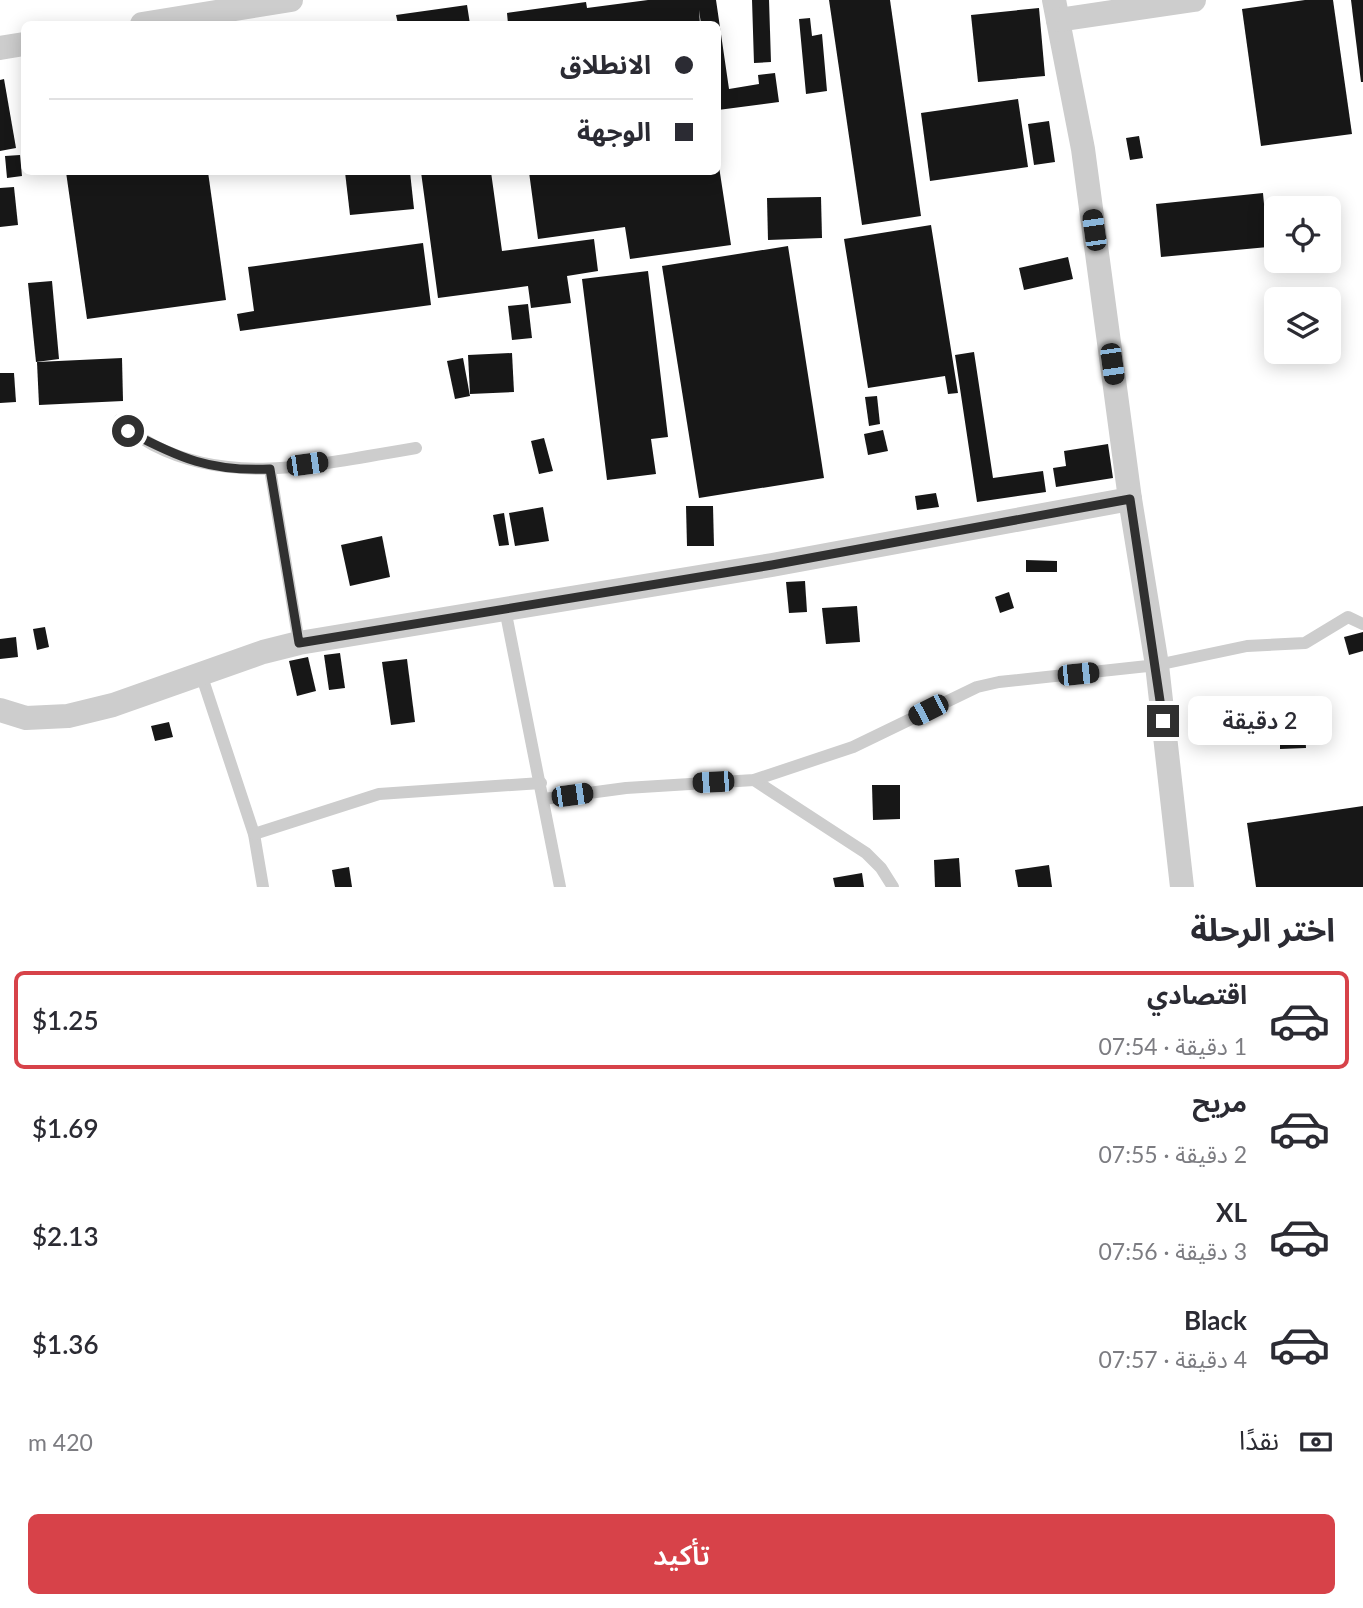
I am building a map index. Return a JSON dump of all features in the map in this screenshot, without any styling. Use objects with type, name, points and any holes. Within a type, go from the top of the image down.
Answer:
[{"type":"street","points":[[161,21],[291,0]]},
{"type":"street","points":[[1182,887],[1157,665],[1130,499],[1083,149],[1056,10],[1194,0]]},
{"type":"street","points":[[0,48],[21,44]]},
{"type":"street","points":[[0,710],[26,718],[68,716],[113,705],[299,643],[772,565],[1130,499]]},
{"type":"lane","points":[[119,420],[128,431],[179,458],[198,464],[270,469],[416,448]]},
{"type":"lane","points":[[270,469],[299,643]]},
{"type":"lane","points":[[505,609],[560,887]]},
{"type":"lane","points":[[544,799],[626,788],[754,780],[853,747],[977,687],[1157,665],[1247,646],[1305,643],[1348,617],[1363,624]]},
{"type":"lane","points":[[201,674],[254,834],[263,887]]},
{"type":"lane","points":[[754,780],[866,853],[881,868],[893,887]]},
{"type":"lane","points":[[254,834],[379,794],[541,783]]},
{"type":"building","points":[[648,0],[716,0],[719,21],[701,21],[699,10],[700,21],[508,21],[507,13],[586,2],[587,8]]},
{"type":"building","points":[[752,0],[769,0],[771,62],[754,63]]},
{"type":"building","points":[[829,0],[890,0],[921,216],[862,225]]},
{"type":"building","points":[[1305,0],[1333,0],[1352,134],[1261,146],[1242,9]]},
{"type":"building","points":[[1351,0],[1363,0],[1363,82],[1361,82]]},
{"type":"building","points":[[467,5],[470,21],[397,21],[396,15]]},
{"type":"building","points":[[1039,8],[1045,76],[978,82],[971,15]]},
{"type":"building","points":[[810,18],[812,36],[822,34],[827,91],[806,94],[799,19]]},
{"type":"building","points":[[721,34],[729,89],[759,84],[758,75],[775,73],[779,102],[721,110]]},
{"type":"building","points":[[4,79],[16,148],[0,151],[0,80]]},
{"type":"building","points":[[1018,99],[1028,167],[930,181],[921,113]]},
{"type":"building","points":[[1049,121],[1055,162],[1034,165],[1028,124]]},
{"type":"building","points":[[1139,136],[1143,158],[1130,160],[1126,138]]},
{"type":"building","points":[[20,155],[22,176],[7,178],[5,156]]},
{"type":"building","points":[[66,175],[208,175],[226,300],[87,319]]},
{"type":"building","points":[[345,175],[410,175],[414,209],[350,215]]},
{"type":"building","points":[[421,175],[491,175],[502,251],[594,239],[598,271],[567,276],[571,303],[531,308],[528,286],[438,298]]},
{"type":"building","points":[[529,175],[720,175],[731,245],[630,259],[625,227],[538,239]]},
{"type":"building","points":[[14,187],[18,225],[0,227],[0,188]]},
{"type":"building","points":[[1263,193],[1264,247],[1161,257],[1156,204]]},
{"type":"building","points":[[821,197],[822,238],[768,240],[767,198]]},
{"type":"building","points":[[931,225],[958,393],[948,394],[945,376],[868,388],[844,239]]},
{"type":"building","points":[[423,243],[431,305],[240,331],[237,314],[254,311],[248,267]]},
{"type":"building","points":[[788,246],[824,478],[699,498],[662,266]]},
{"type":"building","points":[[1068,257],[1073,279],[1024,290],[1019,268]]},
{"type":"building","points":[[648,271],[668,437],[651,439],[656,474],[607,480],[582,279]]},
{"type":"building","points":[[52,281],[59,359],[36,362],[28,283]]},
{"type":"building","points":[[528,304],[532,338],[512,340],[508,306]]},
{"type":"building","points":[[974,352],[993,478],[1043,471],[1046,492],[977,502],[955,355]]},
{"type":"building","points":[[512,353],[514,392],[470,394],[468,355]]},
{"type":"building","points":[[122,358],[123,401],[39,405],[37,362]]},
{"type":"building","points":[[463,358],[470,396],[455,399],[447,361]]},
{"type":"building","points":[[0,373],[14,373],[16,402],[0,403]]},
{"type":"building","points":[[877,396],[880,424],[869,426],[865,397]]},
{"type":"building","points":[[883,430],[888,451],[868,455],[864,434]]},
{"type":"building","points":[[544,438],[553,471],[539,474],[531,441]]},
{"type":"building","points":[[1108,444],[1113,478],[1056,487],[1053,468],[1066,466],[1064,451]]},
{"type":"building","points":[[936,493],[939,507],[917,510],[915,496]]},
{"type":"building","points":[[686,506],[713,506],[714,546],[687,546]]},
{"type":"building","points":[[543,507],[549,541],[515,546],[509,513]]},
{"type":"building","points":[[504,513],[509,545],[499,546],[493,515]]},
{"type":"building","points":[[382,536],[390,577],[350,586],[341,545]]},
{"type":"building","points":[[1026,560],[1057,561],[1057,572],[1026,572]]},
{"type":"building","points":[[805,581],[807,612],[789,613],[786,582]]},
{"type":"building","points":[[1009,592],[1014,608],[1000,613],[995,597]]},
{"type":"building","points":[[857,606],[860,642],[826,644],[822,608]]},
{"type":"building","points":[[45,627],[49,647],[37,650],[33,629]]},
{"type":"building","points":[[1363,632],[1363,651],[1349,655],[1344,637]]},
{"type":"building","points":[[16,637],[18,657],[0,659],[0,639]]},
{"type":"building","points":[[340,653],[345,688],[329,690],[324,655]]},
{"type":"building","points":[[308,657],[316,691],[297,696],[289,661]]},
{"type":"building","points":[[407,659],[415,722],[391,725],[382,662]]},
{"type":"building","points":[[169,722],[173,737],[155,741],[151,726]]},
{"type":"building","points":[[1280,727],[1305,727],[1306,748],[1280,749]]},
{"type":"building","points":[[872,785],[900,785],[900,819],[873,820]]},
{"type":"building","points":[[1363,806],[1363,887],[1256,887],[1247,823]]},
{"type":"building","points":[[959,858],[961,887],[935,887],[934,860]]},
{"type":"building","points":[[1049,865],[1052,887],[1018,887],[1015,870]]},
{"type":"building","points":[[349,867],[352,887],[335,887],[332,870]]},
{"type":"building","points":[[862,873],[864,887],[835,887],[833,878]]},
{"type":"route","points":[[128,431],[179,458],[198,464],[254,470],[270,469],[299,643],[772,565],[1130,499],[1157,665],[1163,721]]}]
